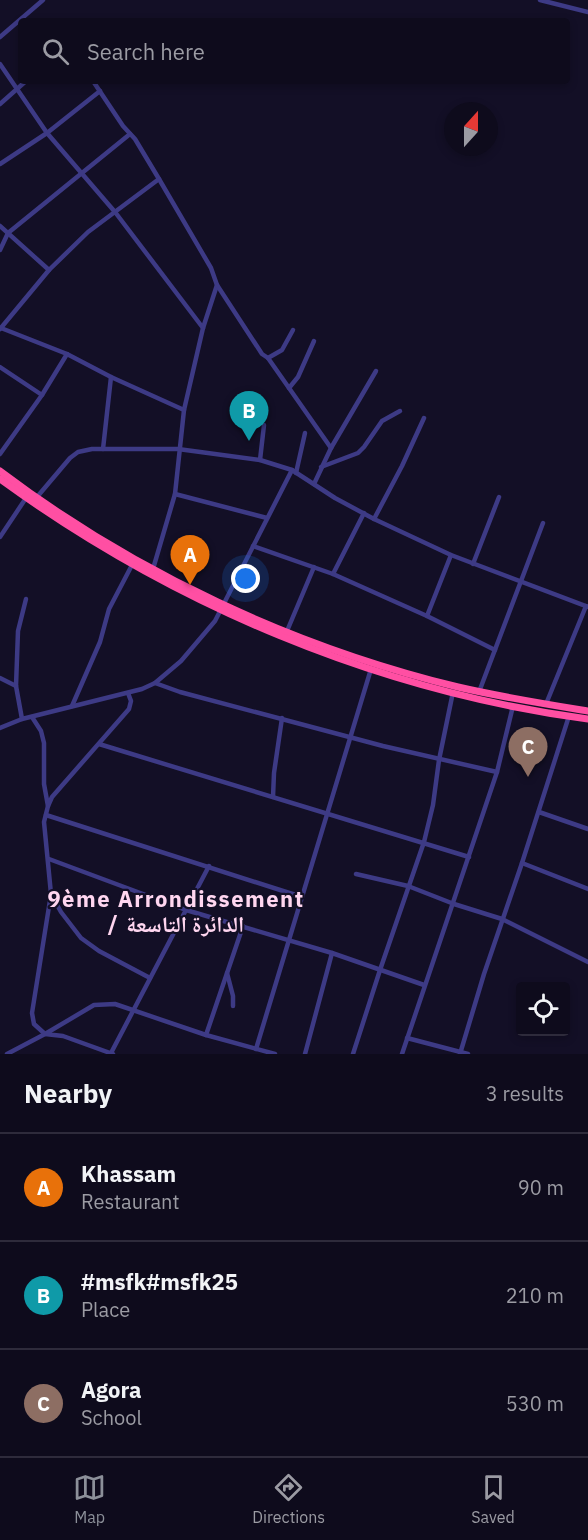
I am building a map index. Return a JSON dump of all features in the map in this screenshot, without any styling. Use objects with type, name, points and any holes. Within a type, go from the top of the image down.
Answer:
[{"type":"highway","points":[[0,471],[87,531],[223,608],[366,660],[479,692],[588,711]]},
{"type":"highway","points":[[0,479],[132,565],[285,637],[371,669],[453,692],[513,706],[588,718]]},
{"type":"street","points":[[22,18],[43,0]]},
{"type":"street","points":[[540,0],[588,12]]},
{"type":"street","points":[[0,37],[18,22]]},
{"type":"street","points":[[0,64],[46,133],[115,212],[203,328]]},
{"type":"street","points":[[0,105],[23,84]]},
{"type":"street","points":[[95,84],[159,179],[211,268],[217,285],[262,354],[268,358],[331,448]]},
{"type":"street","points":[[0,164],[46,133],[99,91]]},
{"type":"street","points":[[0,249],[8,233],[130,134]]},
{"type":"street","points":[[159,179],[88,232],[49,270],[1,329],[67,354],[184,410]]},
{"type":"street","points":[[0,226],[49,270]]},
{"type":"street","points":[[153,569],[175,494],[178,449],[184,410],[203,328],[217,285]]},
{"type":"street","points":[[268,358],[282,350],[293,330]]},
{"type":"street","points":[[289,388],[298,377],[314,340]]},
{"type":"street","points":[[0,454],[42,395],[67,354]]},
{"type":"street","points":[[0,367],[42,395]]},
{"type":"street","points":[[314,484],[331,448],[376,371]]},
{"type":"street","points":[[103,449],[111,377]]},
{"type":"street","points":[[321,467],[357,453],[385,419],[400,411]]},
{"type":"street","points":[[374,519],[424,418]]},
{"type":"street","points":[[260,460],[264,425]]},
{"type":"street","points":[[0,728],[22,719],[128,693],[155,683],[181,661],[223,608],[267,519],[294,471],[305,433]]},
{"type":"street","points":[[37,497],[70,458],[78,452],[103,449],[178,449],[260,460],[294,471],[374,519],[451,555],[587,607],[546,704]]},
{"type":"street","points":[[175,494],[267,519]]},
{"type":"street","points":[[473,564],[499,497]]},
{"type":"street","points":[[0,537],[26,498]]},
{"type":"street","points":[[333,574],[364,513]]},
{"type":"street","points":[[479,692],[543,523]]},
{"type":"street","points":[[254,546],[333,574],[427,616],[495,650]]},
{"type":"street","points":[[427,616],[451,555]]},
{"type":"street","points":[[72,706],[100,642],[109,609],[132,565]]},
{"type":"street","points":[[287,631],[314,567]]},
{"type":"street","points":[[22,719],[16,686],[18,631],[26,599]]},
{"type":"street","points":[[256,1049],[371,669]]},
{"type":"street","points":[[0,678],[16,686]]},
{"type":"street","points":[[155,683],[180,692],[350,737],[497,772]]},
{"type":"street","points":[[353,1054],[424,842],[433,805],[439,760],[453,692]]},
{"type":"street","points":[[128,693],[131,701],[129,709],[59,788],[48,806],[44,822],[51,894],[32,1013],[34,1024],[45,1034],[63,1036],[112,1054],[209,866]]},
{"type":"street","points":[[402,1054],[497,772],[513,706]]},
{"type":"street","points":[[460,1053],[569,716]]},
{"type":"street","points":[[32,717],[41,731],[44,743],[44,784],[48,806]]},
{"type":"street","points":[[273,797],[282,718]]},
{"type":"street","points":[[99,744],[469,857]]},
{"type":"street","points":[[539,812],[588,829]]},
{"type":"street","points":[[46,815],[302,897]]},
{"type":"street","points":[[49,860],[186,910],[332,953],[424,985]]},
{"type":"street","points":[[522,863],[588,889]]},
{"type":"street","points":[[356,874],[408,886],[502,919],[588,962]]},
{"type":"street","points":[[51,894],[61,912],[81,938],[99,951],[150,978]]},
{"type":"street","points":[[206,1035],[243,927]]},
{"type":"street","points":[[305,1054],[332,953]]},
{"type":"street","points":[[227,973],[232,1006]]},
{"type":"street","points":[[7,1054],[94,1005],[115,1004],[206,1035],[275,1054]]},
{"type":"street","points":[[407,1038],[468,1054]]},
{"type":"place","name":"#msfk#msfk25","points":[[249,441]]},
{"type":"place","name":"Khassam","points":[[190,585]]},
{"type":"place","name":"Agora","points":[[528,777]]},
{"type":"district","name":"9ème Arrondissement / الدائرة التاسعة","points":[[176,910]]}]
